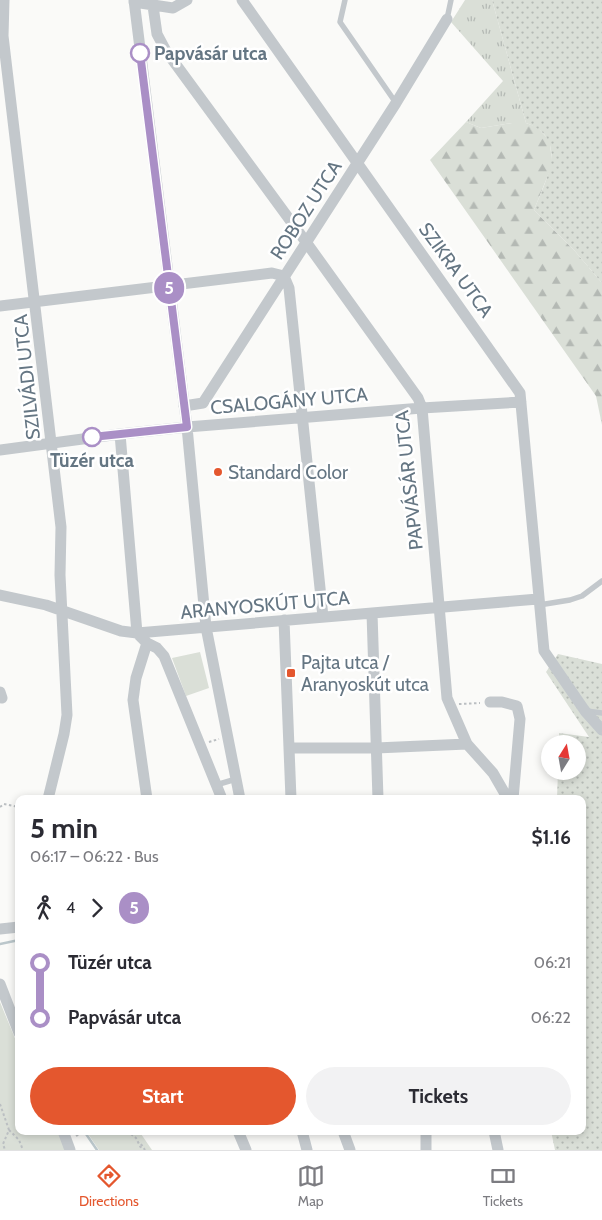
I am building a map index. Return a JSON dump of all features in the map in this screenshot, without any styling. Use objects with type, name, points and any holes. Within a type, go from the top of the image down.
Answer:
[{"type":"street","name":"SZILVÁDI UTCA","points":[[4,0],[2,40],[36,302],[61,527],[62,633],[67,698],[64,734],[49,795]]},
{"type":"street","points":[[187,0],[173,8],[153,6],[134,1],[187,427],[206,627],[239,795]]},
{"type":"street","name":"SZIKRA UTCA","points":[[242,0],[520,392],[544,651],[585,711],[602,730]]},
{"type":"street","name":"PAPVÁSÁR UTCA","points":[[153,6],[157,34],[166,51],[418,398],[422,408],[448,704],[467,744],[493,773],[506,795]]},
{"type":"street","name":"ROBOZ UTCA","points":[[184,406],[203,404],[396,103],[447,19]]},
{"type":"street","points":[[0,306],[272,274],[284,276],[289,288],[323,617]]},
{"type":"street","name":"CSALOGÁNY UTCA","points":[[0,450],[187,427],[521,402]]},
{"type":"street","points":[[120,434],[137,633],[164,656],[220,795]]},
{"type":"street","name":"ARANYOSKÚT UTCA","points":[[0,595],[62,610],[108,628],[137,633],[438,607],[539,602]]},
{"type":"street","points":[[372,613],[378,795]]},
{"type":"street","points":[[284,620],[291,795]]},
{"type":"street","points":[[146,795],[132,700],[136,678],[147,643]]},
{"type":"street","points":[[490,702],[502,702],[517,706],[520,718],[513,795]]},
{"type":"street","points":[[289,748],[376,748],[467,744]]},
{"type":"street","points":[[0,929],[15,927]]},
{"type":"street","points":[[0,984],[15,1023]]},
{"type":"street","points":[[240,1135],[246,1150]]},
{"type":"street","points":[[302,1135],[304,1149]]},
{"type":"street","points":[[344,1135],[350,1150]]},
{"type":"street","points":[[426,1135],[426,1150]]},
{"type":"street","points":[[495,1135],[498,1150]]},
{"type":"lane","points":[[346,0],[340,22],[396,103]]},
{"type":"lane","points":[[447,19],[451,0]]},
{"type":"lane","name":"ARANYOSKÚT UTCA","points":[[539,602],[570,600],[582,596],[602,581]]},
{"type":"lane","points":[[585,711],[602,713]]},
{"type":"lane","points":[[216,785],[236,779]]},
{"type":"path","points":[[448,704],[490,702]]},
{"type":"path","points":[[200,744],[227,737]]},
{"type":"path","points":[[0,807],[4,804],[15,806]]},
{"type":"path","points":[[0,1104],[9,1130],[19,1140],[23,1150]]},
{"type":"path","points":[[5,1150],[3,1144],[9,1130]]},
{"type":"path","points":[[132,1135],[144,1150]]},
{"type":"green space","points":[[465,0],[492,0],[526,123],[512,123],[481,128],[466,122],[503,81],[451,22]]},
{"type":"green space","points":[[492,0],[602,0],[602,283],[574,250],[534,210],[548,173],[551,149],[548,139],[539,130],[526,123]]},
{"type":"green space","points":[[466,122],[481,128],[512,123],[526,123],[537,127],[550,141],[552,165],[534,210],[574,250],[602,283],[602,425],[596,396],[430,160]]},
{"type":"green space","points":[[200,652],[209,688],[186,696],[172,658]]},
{"type":"green space","points":[[558,654],[602,664],[602,1150],[555,1150],[552,1135],[586,1135],[586,795],[557,795],[558,780],[586,780],[586,737],[589,737],[546,672]]},
{"type":"green space","points":[[0,1002],[15,1038],[15,1135],[61,1135],[67,1150],[0,1150]]},
{"type":"green space","points":[[89,1135],[142,1135],[152,1150],[99,1150]]},
{"type":"waterway","points":[[0,944],[15,941]]},
{"type":"waterway","points":[[87,1135],[97,1150]]},
{"type":"bus line","name":"5","points":[[92,437],[187,427],[140,53]]},
{"type":"place","name":"Papvásár utca","points":[[140,53]]},
{"type":"place","name":"Tüzér utca","points":[[92,437]]},
{"type":"place","name":"Standard Color","points":[[218,472]]},
{"type":"place","name":"Pajta utca / Aranyoskút utca","points":[[291,673]]}]
